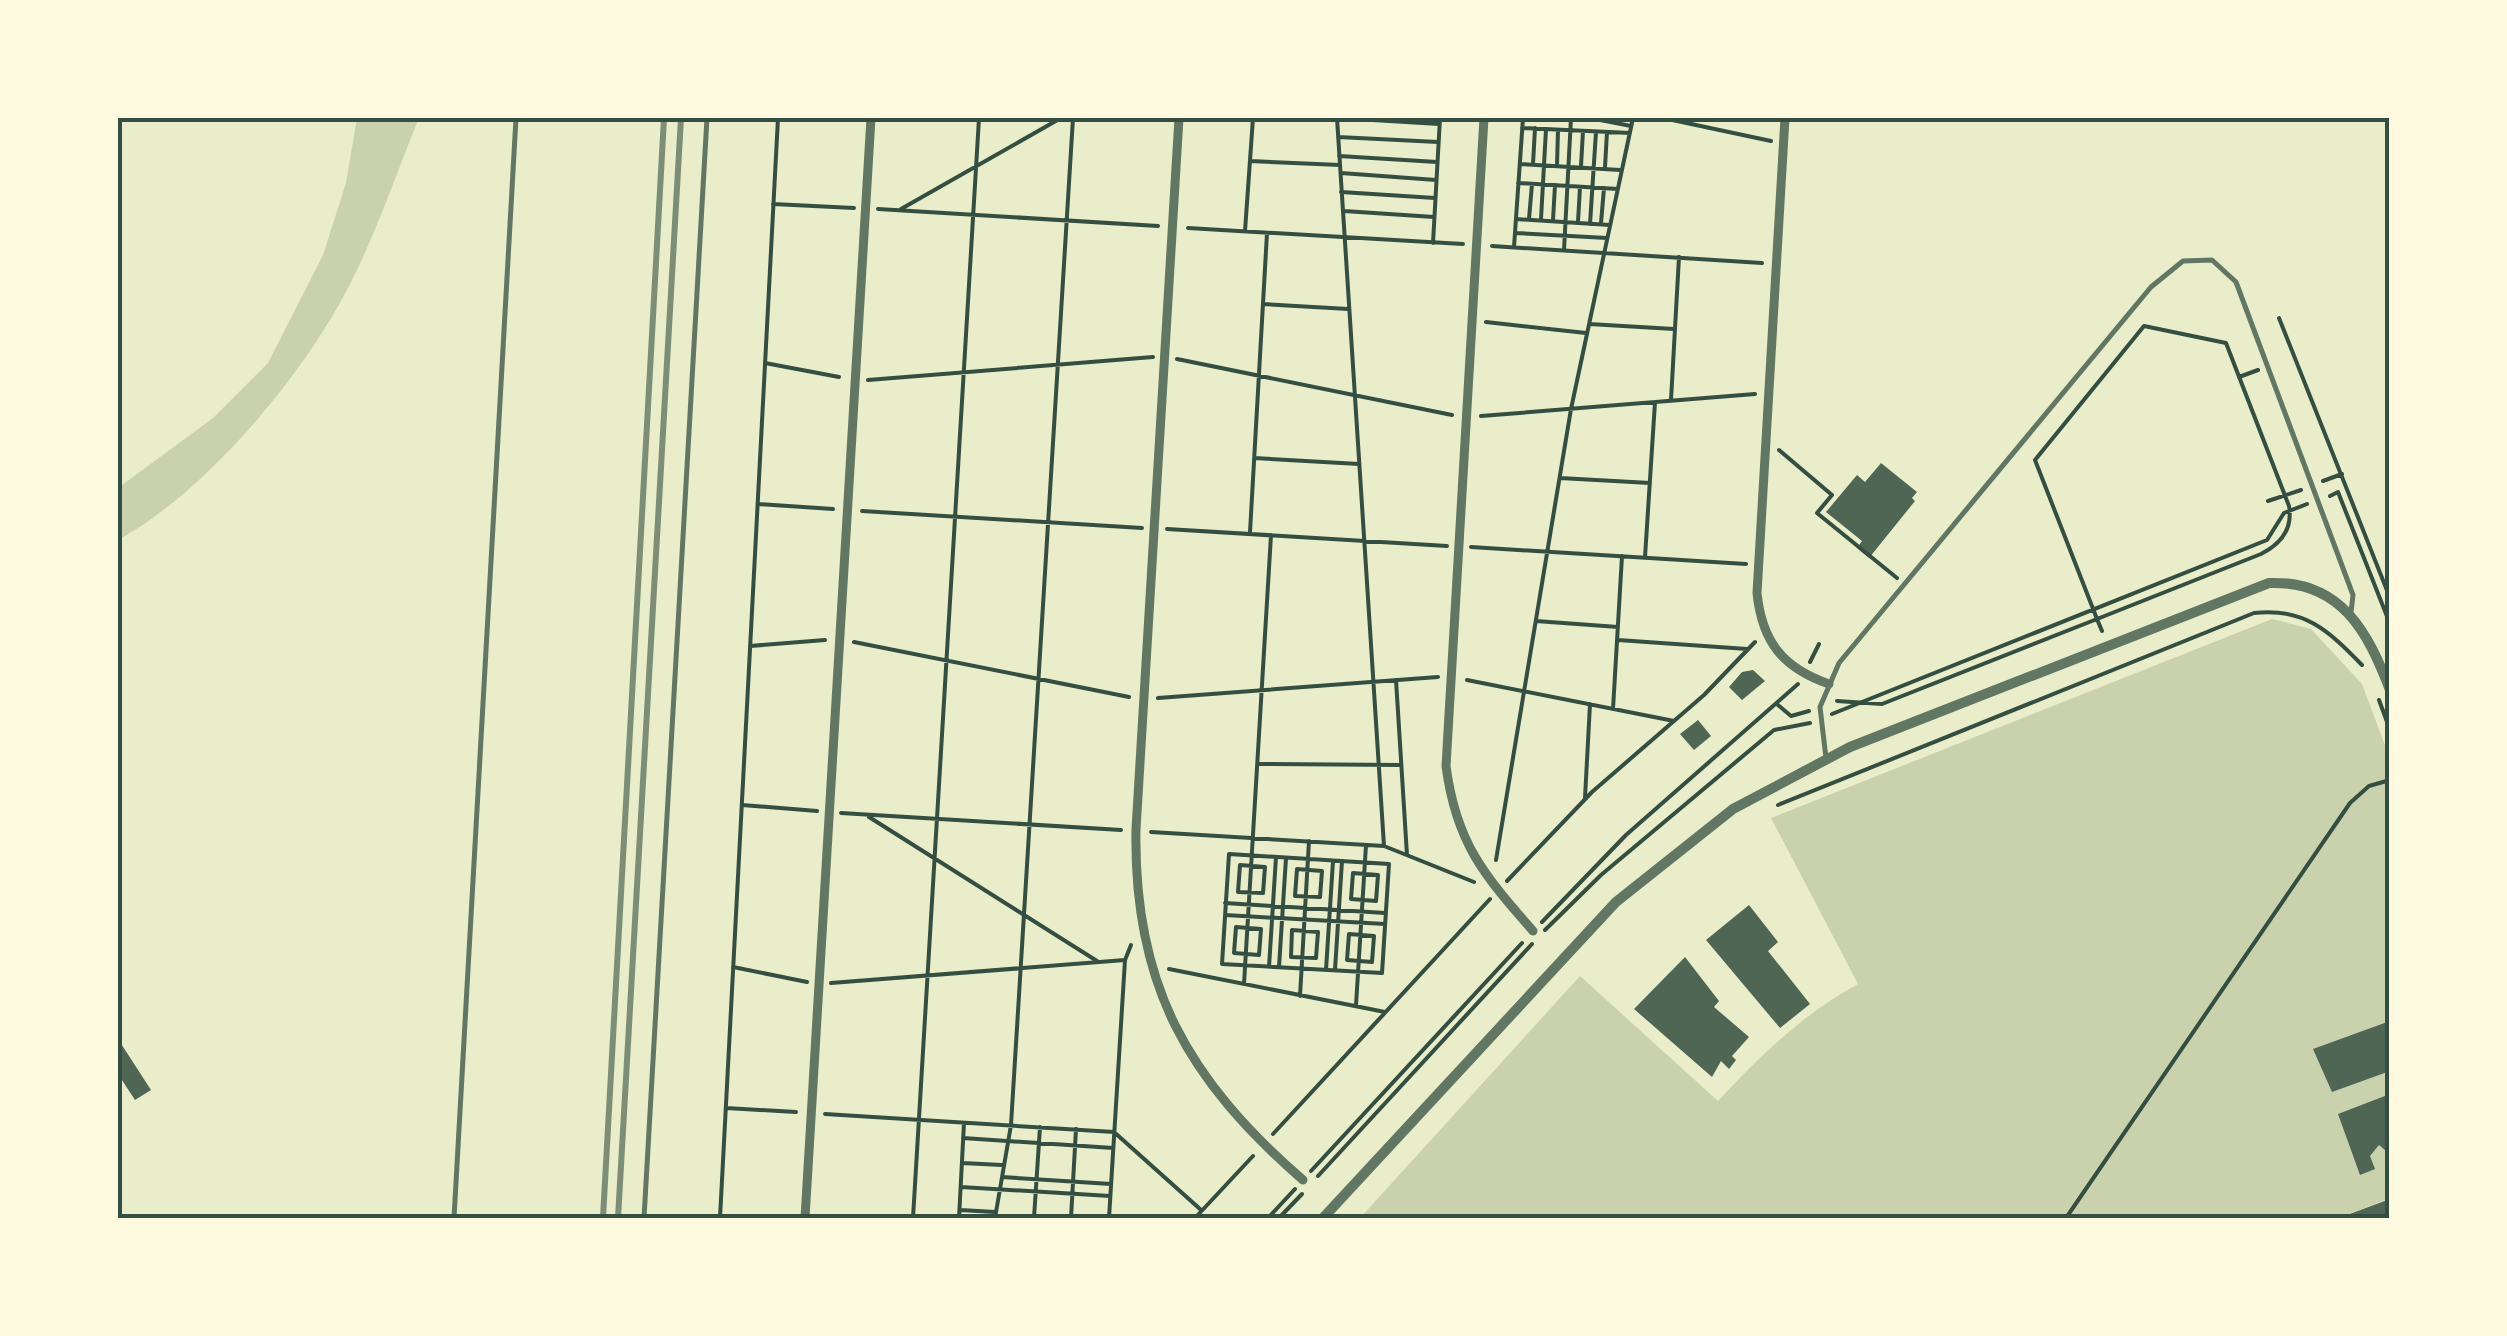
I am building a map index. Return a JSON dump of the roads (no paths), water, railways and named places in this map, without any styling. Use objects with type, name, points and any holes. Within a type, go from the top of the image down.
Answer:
[{"type":"street","points":[[805,1218],[871,118]]},
{"type":"street","points":[[1179,118],[1135,864],[1142,936],[1172,1024],[1205,1079],[1263,1145],[1304,1180]]},
{"type":"street","points":[[1484,118],[1446,766],[1464,841],[1494,890],[1533,931]]},
{"type":"street","points":[[1785,118],[1758,604],[1765,630],[1784,662],[1829,684]]},
{"type":"street","points":[[1323,1218],[1616,902],[1712,823],[1826,758],[2106,644],[2270,583],[2313,588],[2350,612],[2368,635],[2390,690]]},
{"type":"lane","points":[[454,1218],[516,118]]},
{"type":"lane","points":[[644,1218],[706,118]]},
{"type":"lane","points":[[1826,758],[1820,707],[1850,648],[2158,280],[2177,264],[2200,258],[2228,271],[2239,290],[2353,595],[2350,612]]},
{"type":"railway","points":[[603,1218],[664,118]]},
{"type":"railway","points":[[618,1218],[681,118]]}]
